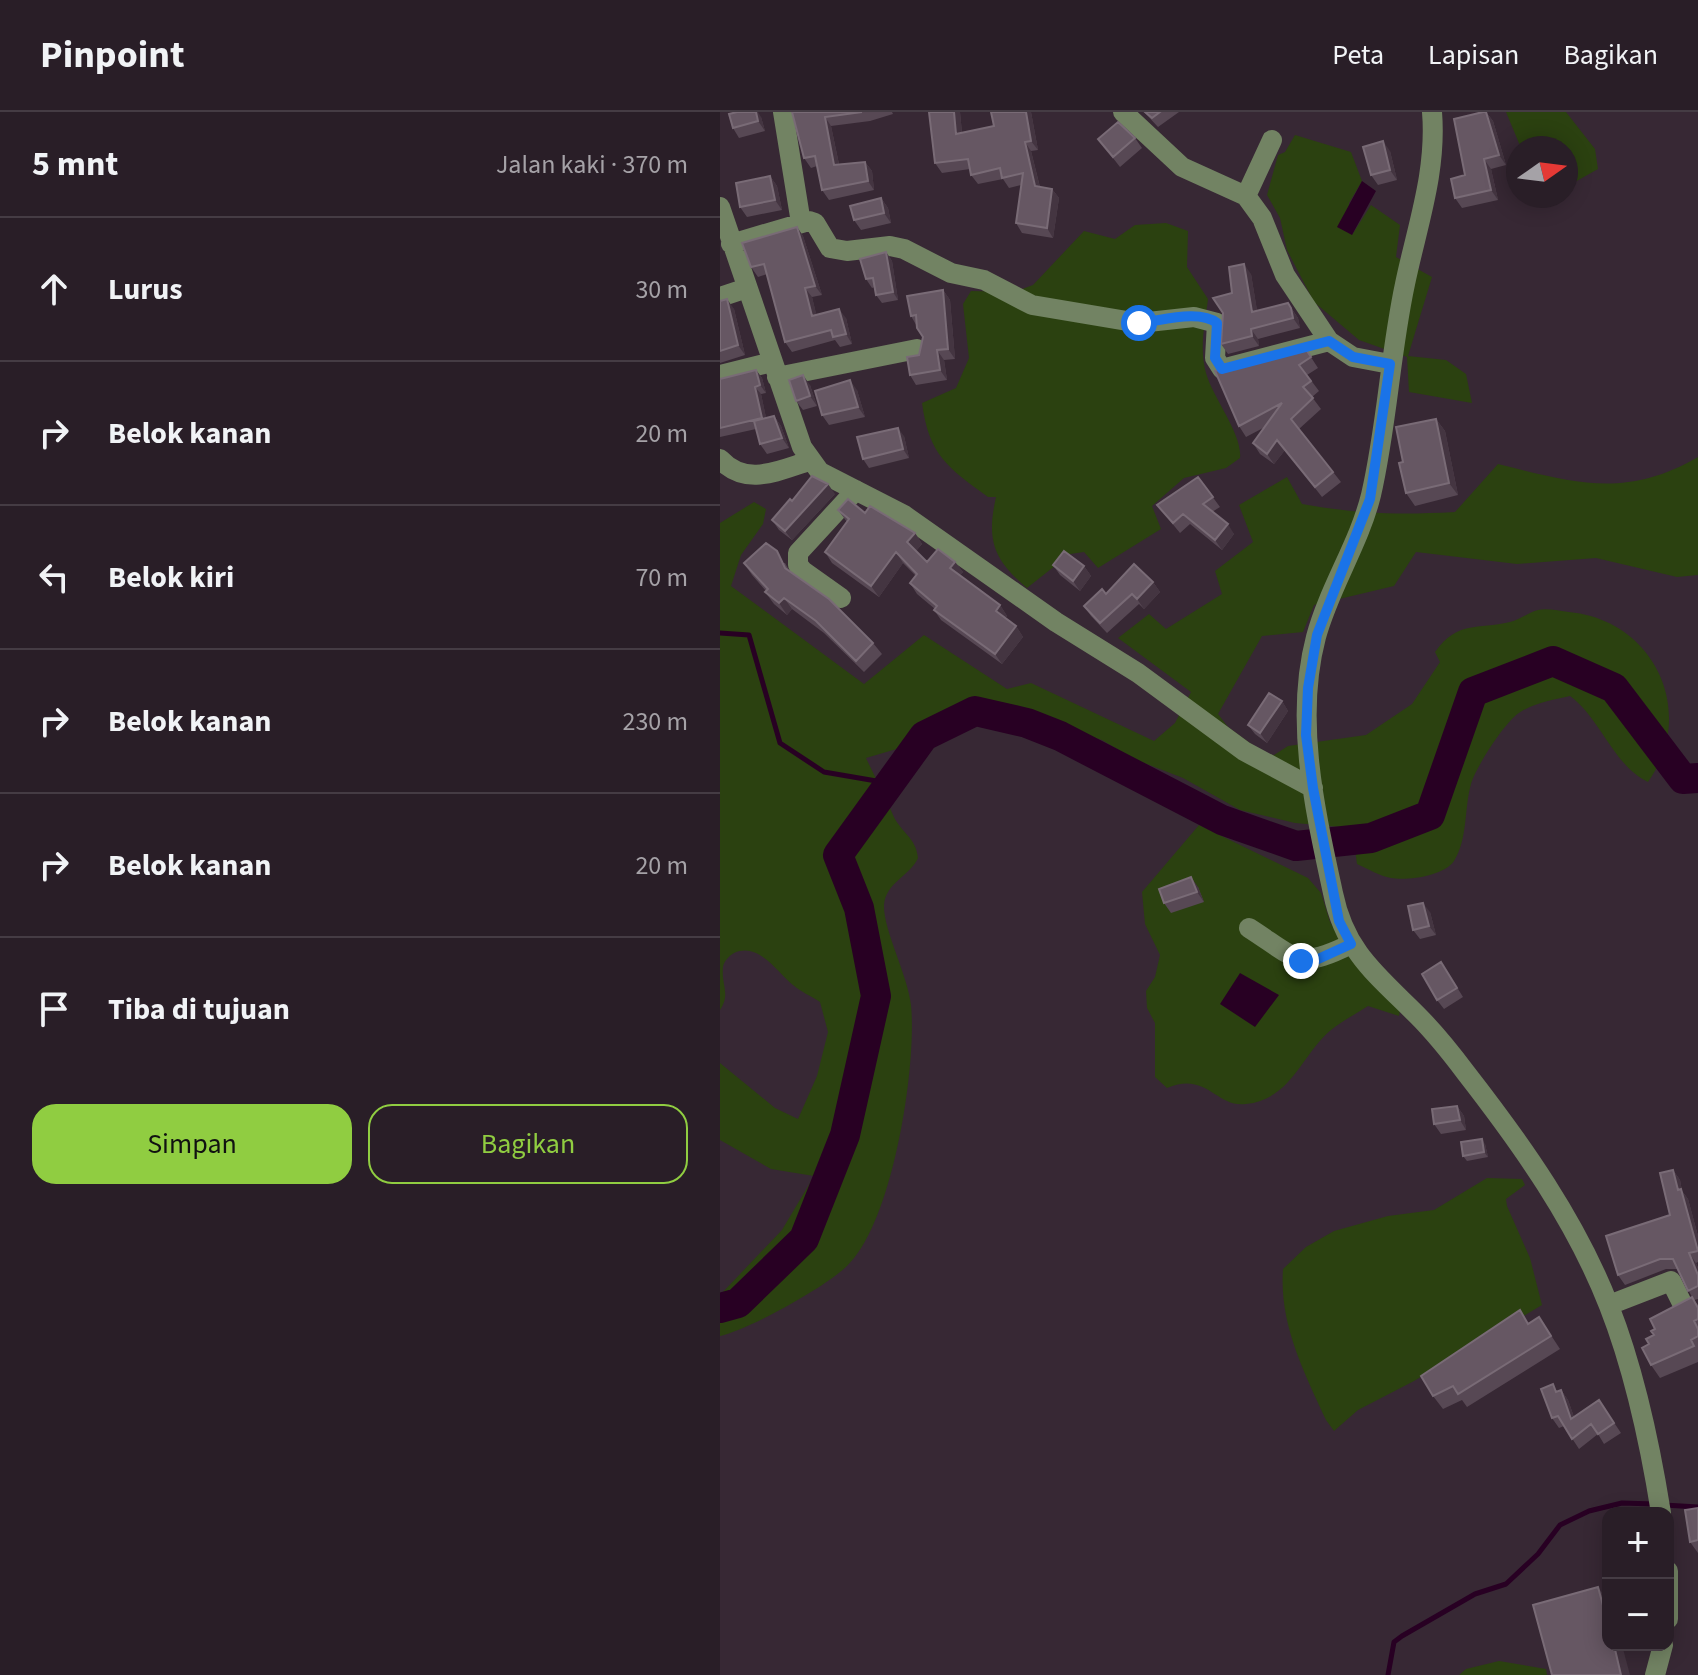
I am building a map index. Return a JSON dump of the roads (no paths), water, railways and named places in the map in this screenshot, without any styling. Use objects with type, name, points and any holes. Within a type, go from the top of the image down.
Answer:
[{"type":"street","points":[[783,112],[801,223]]},
{"type":"street","points":[[1123,112],[1182,167],[1246,196],[1262,218],[1285,275],[1329,341],[1353,357],[1390,364]]},
{"type":"street","points":[[1432,112],[1430,176],[1390,364],[1370,499],[1317,635],[1311,660],[1306,735],[1313,788],[1339,921],[1351,944],[1361,960],[1421,1018],[1497,1114],[1552,1192],[1609,1305],[1638,1404],[1660,1507]]},
{"type":"street","points":[[1246,196],[1272,140]]},
{"type":"street","points":[[720,207],[809,461],[820,472],[931,533],[1056,622],[1138,673],[1244,751],[1313,788]]},
{"type":"street","points":[[731,244],[801,223],[815,223],[830,248],[847,251],[890,246],[904,249],[951,273],[984,280],[1032,305],[1139,323],[1194,317],[1214,319],[1217,323],[1215,358],[1222,369],[1329,341]]},
{"type":"street","points":[[720,297],[747,288]]},
{"type":"street","points":[[720,375],[917,349]]},
{"type":"street","points":[[720,459],[732,471],[751,476],[809,461]]},
{"type":"street","points":[[841,598],[803,571],[798,565],[798,553],[856,490]]},
{"type":"street","points":[[1249,928],[1301,961],[1316,960],[1351,944]]},
{"type":"street","points":[[1609,1305],[1671,1281],[1682,1303]]},
{"type":"street","points":[[1655,1675],[1661,1651]]},
{"type":"waterway","points":[[720,633],[749,635],[780,743],[824,772],[888,783]]},
{"type":"waterway","points":[[720,1308],[738,1303],[804,1239],[845,1135],[876,996],[859,908],[838,855],[924,736],[975,711],[1027,723],[1060,736],[1222,820],[1296,846],[1371,838],[1430,815],[1473,692],[1553,661],[1614,688],[1683,779],[1698,778]]},
{"type":"waterway","points":[[1388,1675],[1394,1642],[1475,1594],[1506,1584],[1538,1554],[1560,1525],[1589,1511],[1622,1503],[1654,1504]]},
{"type":"waterway","points":[[1664,1505],[1698,1507]]}]
